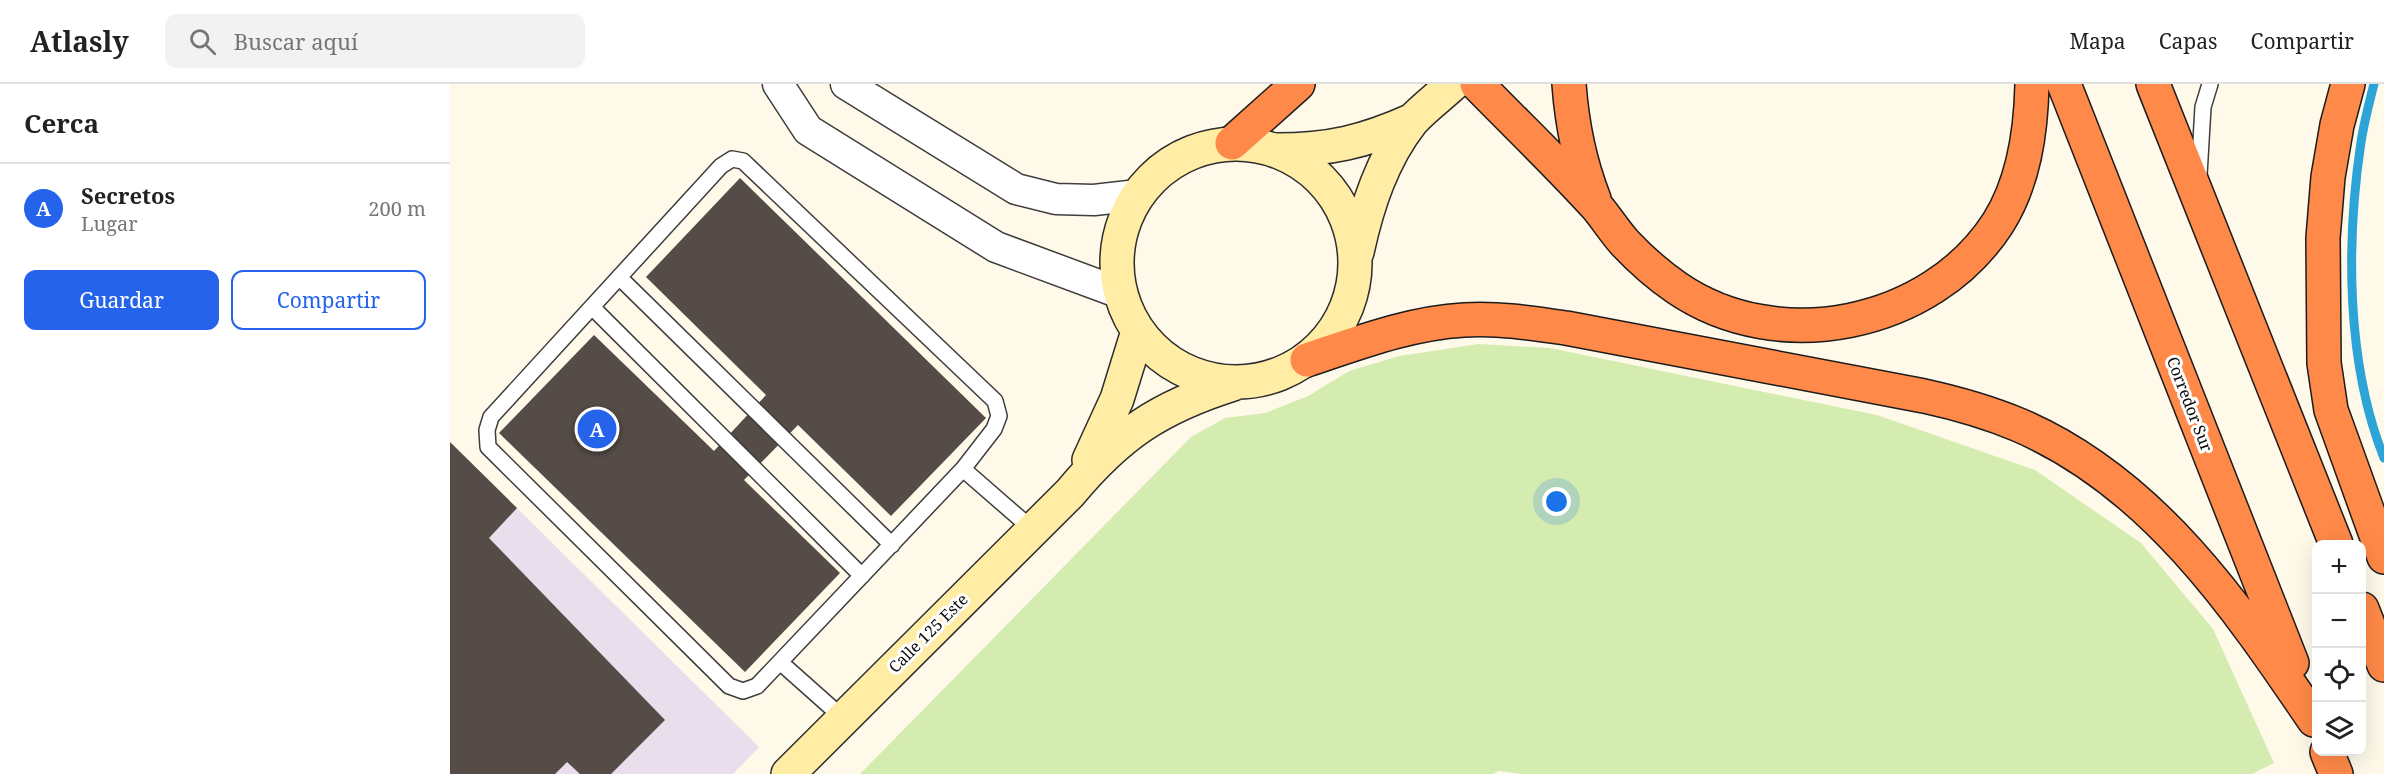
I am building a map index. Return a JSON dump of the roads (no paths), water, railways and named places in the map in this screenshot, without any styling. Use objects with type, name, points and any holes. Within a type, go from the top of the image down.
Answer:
[{"type":"highway","points":[[1232,143],[1298,84]]},
{"type":"highway","points":[[1477,84],[1598,209],[1625,243],[1677,288],[1708,306],[1740,318],[1782,324],[1821,325],[1866,318],[1905,303],[1939,283],[1972,255],[1998,224],[2014,192],[2031,128],[2032,84]]},
{"type":"highway","points":[[1569,84],[1571,122],[1581,166],[1598,209]]},
{"type":"highway","name":"Corredor Sur","points":[[2064,84],[2312,714]]},
{"type":"highway","points":[[2153,84],[2334,540]]},
{"type":"highway","points":[[2348,84],[2337,125],[2330,166],[2323,238],[2324,363],[2331,410],[2384,557]]},
{"type":"highway","points":[[1307,360],[1388,334],[1429,324],[1465,320],[1510,320],[1566,328],[1966,406],[2019,425],[2059,445],[2098,469],[2136,500],[2171,533],[2233,605],[2254,631],[2312,718]]},
{"type":"highway","points":[[2366,621],[2384,665]]},
{"type":"highway","points":[[2329,756],[2336,774]]},
{"type":"main road","points":[[1355,262],[1349,225],[1332,192],[1306,166],[1274,150],[1232,143],[1204,148],[1179,158],[1156,174],[1138,195],[1123,226],[1117,259],[1120,292],[1127,313],[1138,331],[1157,353],[1181,370],[1208,380],[1237,383],[1262,380],[1278,375],[1307,360],[1333,333],[1350,299],[1363,223],[1375,187],[1392,152],[1413,120],[1453,84]]},
{"type":"main road","points":[[1274,150],[1310,150],[1345,145],[1380,135],[1413,120]]},
{"type":"main road","name":"Calle 125 Este","points":[[1070,493],[1104,431],[1129,366],[1138,331]]},
{"type":"main road","name":"Calle 125 Este","points":[[788,774],[1070,493],[1096,462],[1127,434],[1170,408],[1198,395],[1237,383]]},
{"type":"street","points":[[778,84],[808,130],[996,247],[1120,292]]},
{"type":"street","points":[[846,84],[1016,189],[1056,199],[1094,200],[1138,195]]},
{"type":"lane","points":[[2198,196],[2203,107],[2210,84]]},
{"type":"lane","points":[[732,159],[743,161],[995,401],[999,416],[994,429],[963,469],[757,687],[743,691],[729,686],[489,447],[487,430],[491,417],[619,278],[721,166],[732,159]]},
{"type":"lane","points":[[619,278],[892,545]]},
{"type":"lane","points":[[592,307],[862,576]]},
{"type":"lane","points":[[963,469],[1032,529]]},
{"type":"lane","points":[[780,662],[843,718]]},
{"type":"waterway","points":[[2374,84],[2362,135],[2356,180],[2353,220],[2353,302],[2362,383],[2371,421],[2384,458]]},
{"type":"place","name":"Secretos","points":[[597,429]]}]
